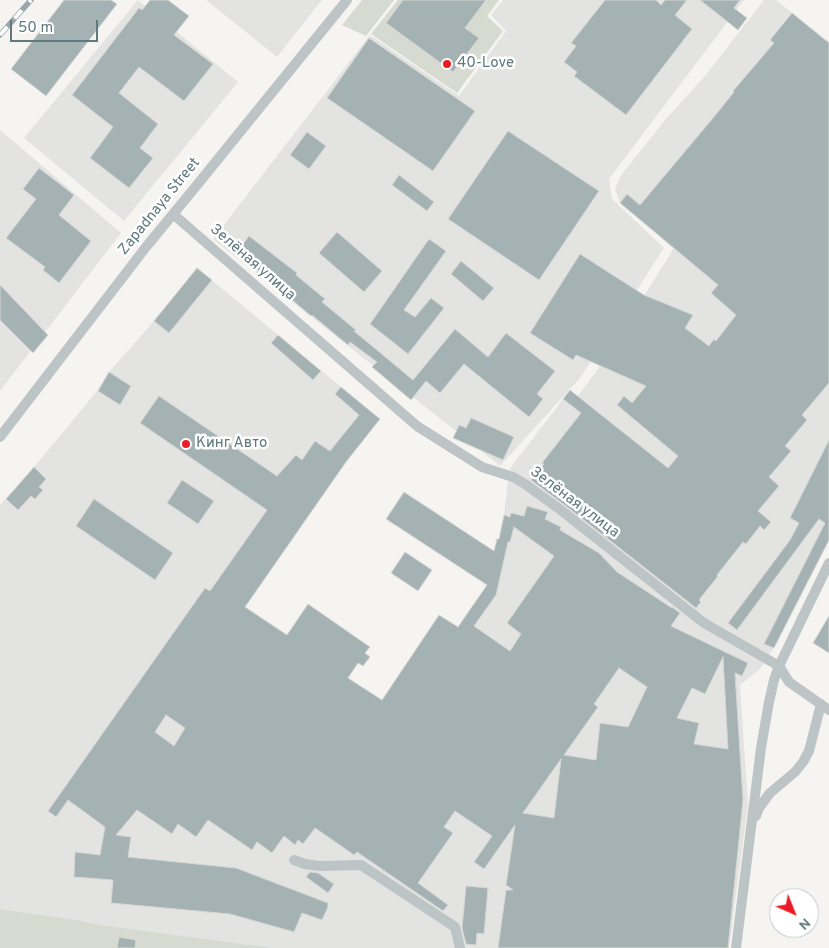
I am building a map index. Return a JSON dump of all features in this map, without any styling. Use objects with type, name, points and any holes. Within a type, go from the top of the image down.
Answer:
[{"type":"street","name":"Zapadnaya Street","points":[[0,437],[146,247],[347,0]]},
{"type":"street","name":"Зелёная улица","points":[[173,214],[418,426],[482,467],[525,484],[704,623],[779,666]]},
{"type":"street","points":[[736,948],[761,748],[774,680],[829,564]]},
{"type":"street","points":[[751,825],[759,808],[770,793],[796,772],[803,762],[825,707],[789,682],[779,666]]},
{"type":"street","points":[[294,860],[319,866],[361,865],[454,922],[460,948]]},
{"type":"shaded area","points":[[138,0],[238,82],[124,221],[24,138]]},
{"type":"shaded area","points":[[206,0],[322,0],[277,57]]},
{"type":"shaded area","points":[[362,0],[394,0],[366,36],[342,25]]},
{"type":"shaded area","name":"40-Love","points":[[398,0],[499,0],[487,16],[503,31],[457,93],[371,34]]},
{"type":"shaded area","points":[[503,0],[744,0],[609,179],[612,199],[664,248],[580,378],[500,466],[213,239],[370,35],[459,96],[506,31],[491,15]]},
{"type":"shaded area","points":[[764,0],[776,0],[829,42],[829,540],[774,648],[759,670],[740,685],[748,805],[729,948],[274,948],[101,925],[0,909],[0,505],[97,391],[109,372],[197,268],[380,419],[346,462],[245,607],[392,721],[485,588],[497,539],[499,539],[511,467],[570,390],[578,396],[600,366],[674,248],[620,203],[615,189],[622,174],[665,120],[705,76]]},
{"type":"shaded area","points":[[0,130],[121,233],[0,391]]},
{"type":"shaded area","points":[[0,909],[101,925],[274,948],[0,948]]},
{"type":"building","points":[[64,0],[111,0],[117,4],[46,96],[11,69]]},
{"type":"building","points":[[150,0],[168,0],[189,16],[174,35],[213,64],[184,101],[139,67],[119,93],[158,124],[140,148],[153,158],[129,188],[90,158],[113,127],[72,95],[139,8],[142,10]]},
{"type":"building","points":[[403,0],[486,0],[465,28],[479,38],[453,72],[386,23]]},
{"type":"building","points":[[605,0],[656,0],[661,5],[665,0],[687,0],[675,15],[692,29],[626,115],[574,76],[577,72],[564,62],[576,46],[571,43]]},
{"type":"building","points":[[700,0],[740,0],[734,8],[747,18],[738,30]]},
{"type":"building","points":[[792,13],[829,43],[829,383],[802,415],[807,420],[785,446],[791,451],[769,477],[779,486],[758,511],[771,522],[764,530],[760,526],[746,544],[743,542],[699,600],[701,602],[696,608],[531,480],[581,413],[563,399],[570,390],[668,468],[678,456],[617,405],[624,396],[632,403],[646,386],[576,355],[573,360],[530,333],[580,254],[644,295],[693,315],[685,328],[709,346],[714,339],[716,341],[736,315],[711,293],[718,285],[620,203],[627,194],[640,205],[774,43],[770,40]]},
{"type":"building","points":[[369,38],[475,111],[433,171],[327,98]]},
{"type":"building","points":[[508,131],[599,191],[539,280],[448,219]]},
{"type":"building","points":[[307,132],[326,146],[309,169],[290,155]]},
{"type":"building","points":[[39,168],[74,195],[59,215],[91,241],[59,283],[43,270],[45,267],[6,238],[36,199],[23,189]]},
{"type":"building","points":[[399,175],[434,202],[427,211],[392,185]]},
{"type":"building","points":[[337,232],[382,271],[364,292],[319,253]]},
{"type":"building","points":[[249,236],[297,273],[296,275],[325,299],[322,302],[413,380],[455,329],[488,357],[506,333],[555,371],[537,394],[543,399],[529,417],[464,364],[440,393],[426,381],[411,400],[372,367],[377,362],[350,342],[348,345],[284,293],[285,291],[236,253]]},
{"type":"building","points":[[429,239],[446,251],[404,310],[415,317],[431,298],[444,308],[408,354],[370,324]]},
{"type":"building","points":[[461,261],[494,288],[483,301],[451,274]]},
{"type":"building","points":[[197,268],[212,280],[169,333],[154,321]]},
{"type":"building","points":[[0,285],[48,335],[33,353],[0,320]]},
{"type":"building","points":[[278,335],[321,371],[313,380],[271,343]]},
{"type":"building","points":[[109,372],[131,386],[120,405],[98,391]]},
{"type":"building","points":[[341,387],[380,419],[346,462],[245,607],[287,635],[308,604],[370,647],[365,653],[370,657],[363,666],[358,663],[348,678],[382,700],[439,615],[458,627],[487,585],[386,519],[404,492],[494,551],[497,539],[499,539],[504,515],[510,517],[511,513],[524,516],[527,506],[548,512],[545,519],[561,527],[560,530],[599,553],[617,572],[680,613],[671,626],[748,663],[742,676],[735,673],[743,800],[728,948],[498,948],[506,890],[513,890],[506,885],[515,825],[484,869],[474,862],[492,836],[455,811],[444,827],[453,833],[418,883],[448,905],[443,911],[357,852],[354,855],[315,828],[303,844],[298,840],[295,845],[284,836],[272,853],[257,842],[252,850],[208,820],[196,837],[178,824],[172,834],[137,810],[116,835],[131,837],[128,857],[236,868],[328,903],[322,920],[302,913],[294,932],[230,914],[111,903],[113,880],[74,877],[75,852],[100,855],[105,827],[68,800],[56,817],[48,811],[205,588],[210,591],[267,510],[140,423],[159,396],[277,476],[296,455],[302,460],[315,441],[330,451],[359,415],[335,394]],"holes":[[[514,527],[554,556],[507,623],[521,634],[510,651],[474,626],[496,595],[508,542],[510,542]],[[723,657],[728,749],[694,744],[699,723],[677,718],[692,688],[705,694]],[[619,668],[647,687],[628,727],[600,723],[596,760],[564,755],[598,707],[594,704]],[[166,715],[185,728],[174,746],[155,732]],[[561,759],[554,818],[523,813],[525,810]]]},
{"type":"building","points":[[471,418],[514,437],[503,460],[453,438],[459,425],[466,428]]},
{"type":"building","points":[[829,440],[829,540],[774,648],[764,644],[825,523],[819,519],[737,630],[728,623],[790,540],[799,523],[790,518]]},
{"type":"building","points":[[34,467],[46,479],[39,487],[43,490],[35,499],[31,496],[18,510],[6,499]]},
{"type":"building","points":[[182,480],[214,501],[198,524],[167,503]]},
{"type":"building","points":[[94,499],[173,553],[155,580],[76,526]]},
{"type":"building","points":[[405,552],[432,570],[418,591],[391,573]]},
{"type":"building","points":[[829,616],[829,653],[813,643]]},
{"type":"building","points":[[310,872],[318,873],[334,884],[328,893],[306,877]]},
{"type":"building","points":[[466,886],[488,888],[484,934],[477,933],[476,945],[466,944],[462,928]]},
{"type":"building","points":[[119,937],[136,940],[135,948],[117,948]]},
{"type":"railway","points":[[0,35],[31,0]]},
{"type":"place","name":"40-Love","points":[[447,64]]},
{"type":"place","name":"Кинг Авто","points":[[186,444]]}]
